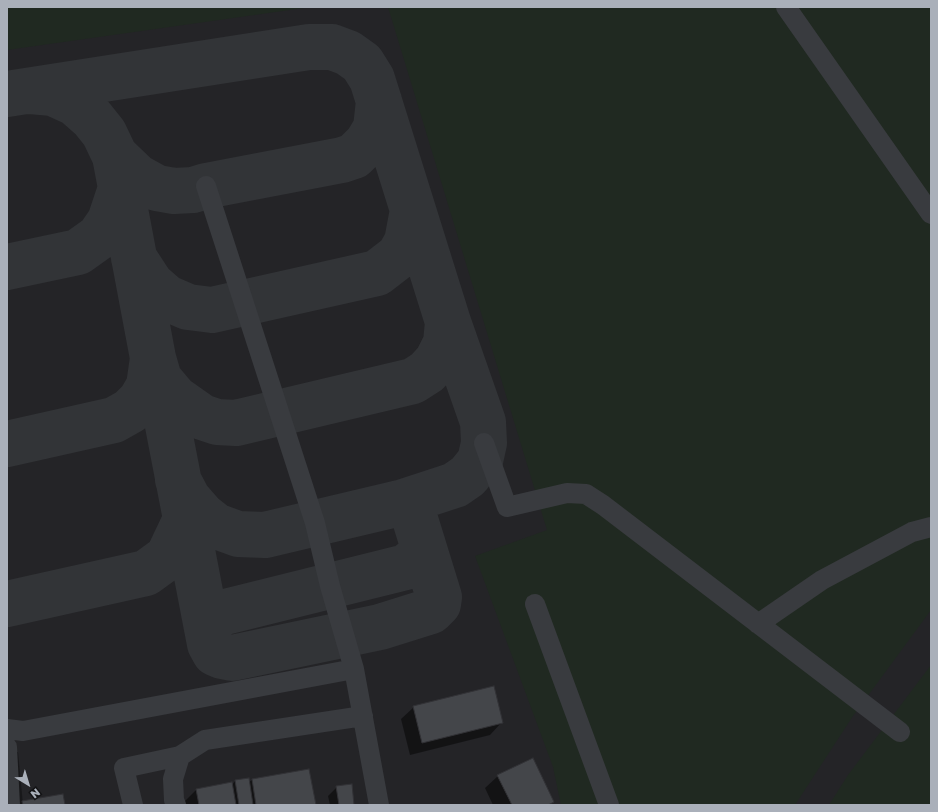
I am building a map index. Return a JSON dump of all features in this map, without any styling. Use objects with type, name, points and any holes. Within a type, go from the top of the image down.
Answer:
[{"type":"lane","points":[[786,7],[931,214]]},
{"type":"lane","points":[[206,186],[315,523],[330,586],[354,669],[379,805]]},
{"type":"lane","points":[[484,443],[507,507],[567,493],[586,494],[900,732]]},
{"type":"lane","points":[[758,624],[822,580],[912,532],[931,527]]},
{"type":"lane","points":[[535,604],[609,805]]},
{"type":"lane","points":[[7,729],[23,731],[354,669]]},
{"type":"lane","points":[[132,805],[124,768],[180,756],[205,740],[363,716]]},
{"type":"lane","points":[[7,747],[10,805]]},
{"type":"lane","points":[[176,805],[174,800],[173,779],[180,756]]},
{"type":"shaded area","points":[[7,7],[931,7],[931,805],[23,805],[18,752],[7,753]]},
{"type":"shaded area","points":[[7,7],[311,7],[7,50]]},
{"type":"shaded area","points":[[388,7],[931,7],[931,610],[853,716],[795,805],[561,805],[553,767],[475,556],[547,530]]},
{"type":"shaded area","points":[[931,665],[931,805],[829,805],[848,775]]},
{"type":"building","points":[[494,686],[503,723],[422,743],[413,706]]},
{"type":"building","points":[[533,758],[554,802],[548,805],[512,805],[497,775]]},
{"type":"building","points":[[309,769],[316,805],[256,805],[252,779]]},
{"type":"building","points":[[249,778],[253,805],[239,805],[235,780]]},
{"type":"building","points":[[232,782],[236,805],[199,805],[196,789]]},
{"type":"building","points":[[352,784],[354,805],[339,805],[336,786]]},
{"type":"building","points":[[63,794],[65,805],[23,805],[22,801]]},
{"type":"taxiway","points":[[7,94],[309,47],[332,47],[348,53],[362,63],[372,79],[448,322],[483,422],[484,443],[480,461],[468,476],[455,485],[400,503],[265,535],[238,534],[216,526],[202,515],[188,499],[178,480]]},
{"type":"taxiway","points":[[7,604],[146,573],[168,557],[186,519],[159,379],[153,358],[115,156],[104,133],[92,118],[75,103],[53,93],[30,91]]},
{"type":"taxiway","points":[[115,156],[137,177],[157,188],[174,191],[193,190],[206,186],[342,160],[354,156],[367,143],[376,128],[379,101]]},
{"type":"taxiway","points":[[7,267],[78,252],[99,237],[110,221],[121,188]]},
{"type":"taxiway","points":[[134,258],[151,284],[167,298],[188,307],[212,310],[377,273],[399,256],[407,242],[413,210]]},
{"type":"taxiway","points":[[159,379],[175,398],[202,417],[217,422],[236,423],[413,381],[427,372],[437,361],[446,343],[448,322]]},
{"type":"taxiway","points":[[7,444],[114,420],[130,411],[141,400],[149,386],[153,358]]},
{"type":"taxiway","points":[[186,519],[210,644],[215,653],[232,658],[380,627],[431,611],[438,604],[439,597],[414,516],[409,508],[400,503]]},
{"type":"taxiway","points":[[203,607],[217,614],[406,567],[415,560],[424,549]]}]
